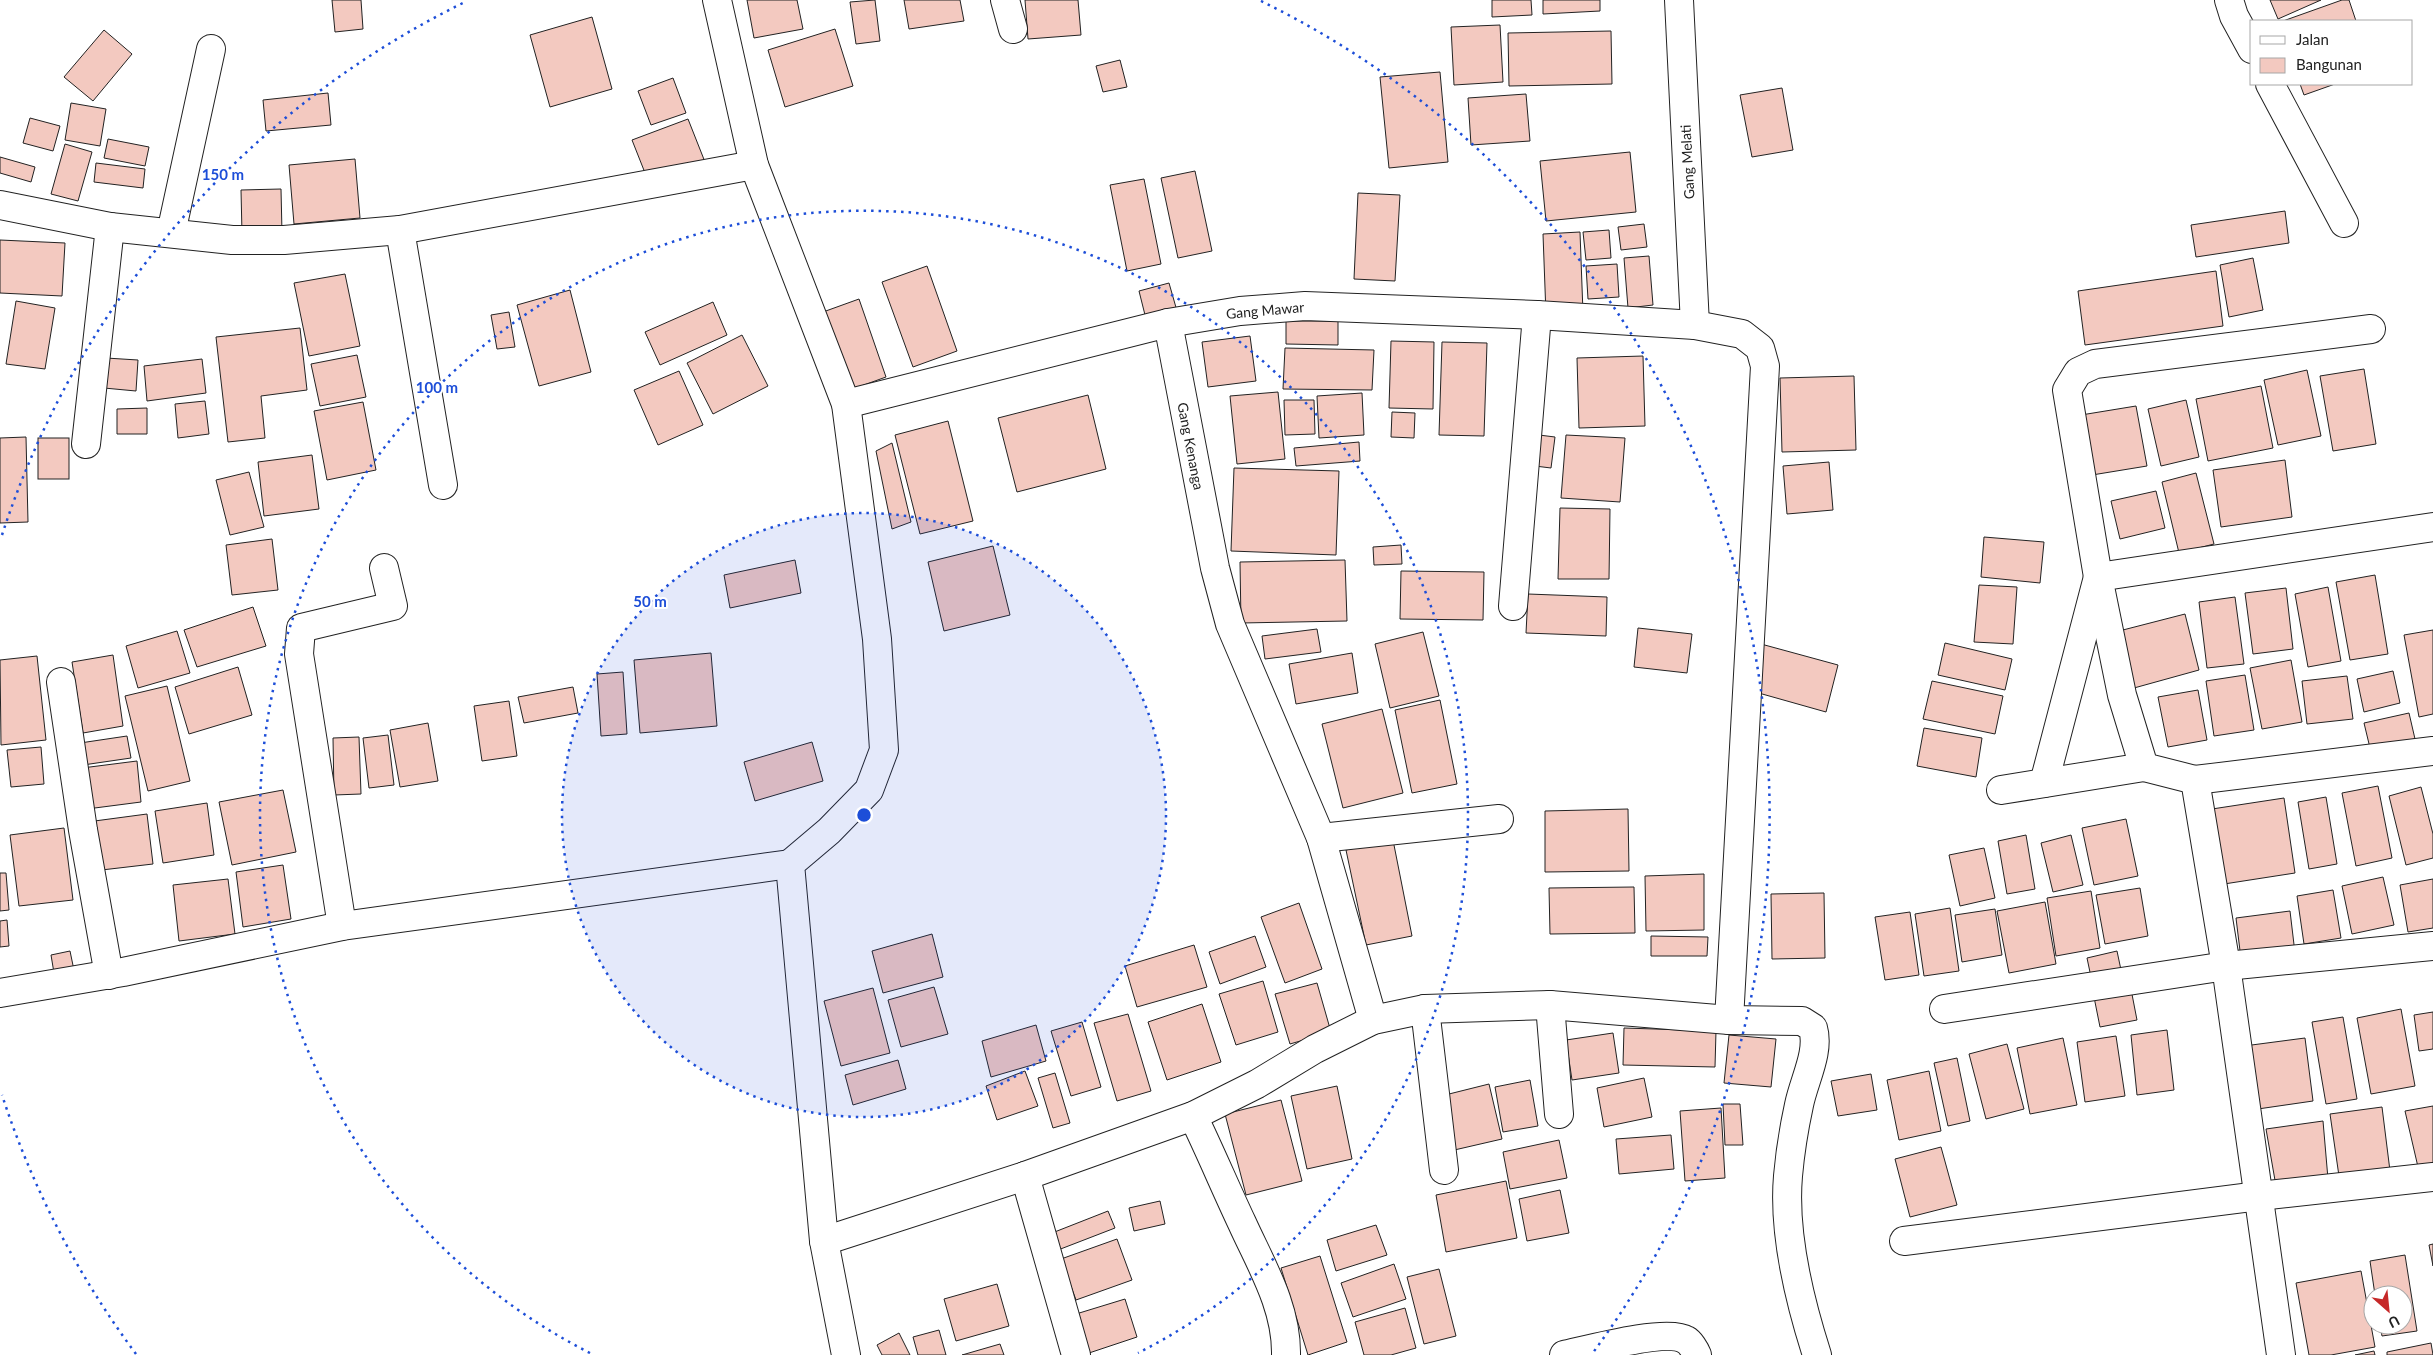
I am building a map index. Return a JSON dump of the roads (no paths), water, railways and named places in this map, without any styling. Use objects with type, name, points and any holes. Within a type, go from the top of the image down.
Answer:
[{"type":"street","points":[[0,994],[109,975],[342,926],[790,864],[830,831],[869,790],[884,750],[877,639],[846,404],[754,165],[717,0]]},
{"type":"street","points":[[1006,0],[1013,29]]},
{"type":"street","name":"Gang Melati","points":[[1679,0],[1695,324]]},
{"type":"street","points":[[2230,0],[2234,16],[2250,45]]},
{"type":"street","points":[[171,233],[211,49]]},
{"type":"street","points":[[2271,85],[2344,223]]},
{"type":"street","points":[[0,205],[110,227],[232,240],[284,240],[400,230],[754,165]]},
{"type":"street","points":[[86,444],[110,227]]},
{"type":"street","points":[[400,230],[443,485]]},
{"type":"street","name":"Gang Mawar","points":[[846,404],[1168,323],[1240,311],[1305,306],[1537,315],[1695,324],[1742,334],[1760,348],[1765,366],[1729,1020]]},
{"type":"street","points":[[1513,606],[1537,315]]},
{"type":"street","name":"Gang Kenanga","points":[[1168,323],[1214,568],[1230,624],[1321,838],[1373,1020]]},
{"type":"street","points":[[2144,768],[2122,695],[2098,577],[2067,390],[2078,372],[2095,364],[2371,329]]},
{"type":"street","points":[[2098,577],[2433,527]]},
{"type":"street","points":[[342,926],[299,654],[300,628],[393,606],[384,568]]},
{"type":"street","points":[[2044,783],[2098,577]]},
{"type":"street","points":[[61,682],[83,830],[109,975]]},
{"type":"street","points":[[2001,790],[2144,768],[2195,780],[2433,751]]},
{"type":"street","points":[[2195,780],[2226,966],[2281,1355]]},
{"type":"street","points":[[1321,838],[1499,820]]},
{"type":"street","points":[[790,864],[824,1241],[846,1355]]},
{"type":"street","points":[[1944,1009],[2226,966],[2433,946]]},
{"type":"street","points":[[1550,1005],[1559,1114]]},
{"type":"street","points":[[824,1241],[1025,1176],[1193,1116],[1257,1084],[1315,1049],[1373,1020],[1425,1009],[1550,1005],[1729,1020],[1802,1021],[1813,1028],[1816,1040],[1799,1104],[1788,1177],[1789,1224],[1800,1303],[1817,1355]]},
{"type":"street","points":[[1425,1009],[1444,1170]]},
{"type":"street","points":[[1193,1116],[1223,1177],[1241,1222],[1268,1275],[1285,1331],[1286,1355]]},
{"type":"street","points":[[1025,1176],[1076,1355]]},
{"type":"street","points":[[1904,1241],[2258,1196],[2433,1177]]},
{"type":"street","points":[[1564,1355],[1616,1343],[1669,1335],[1686,1339],[1697,1355]]}]
